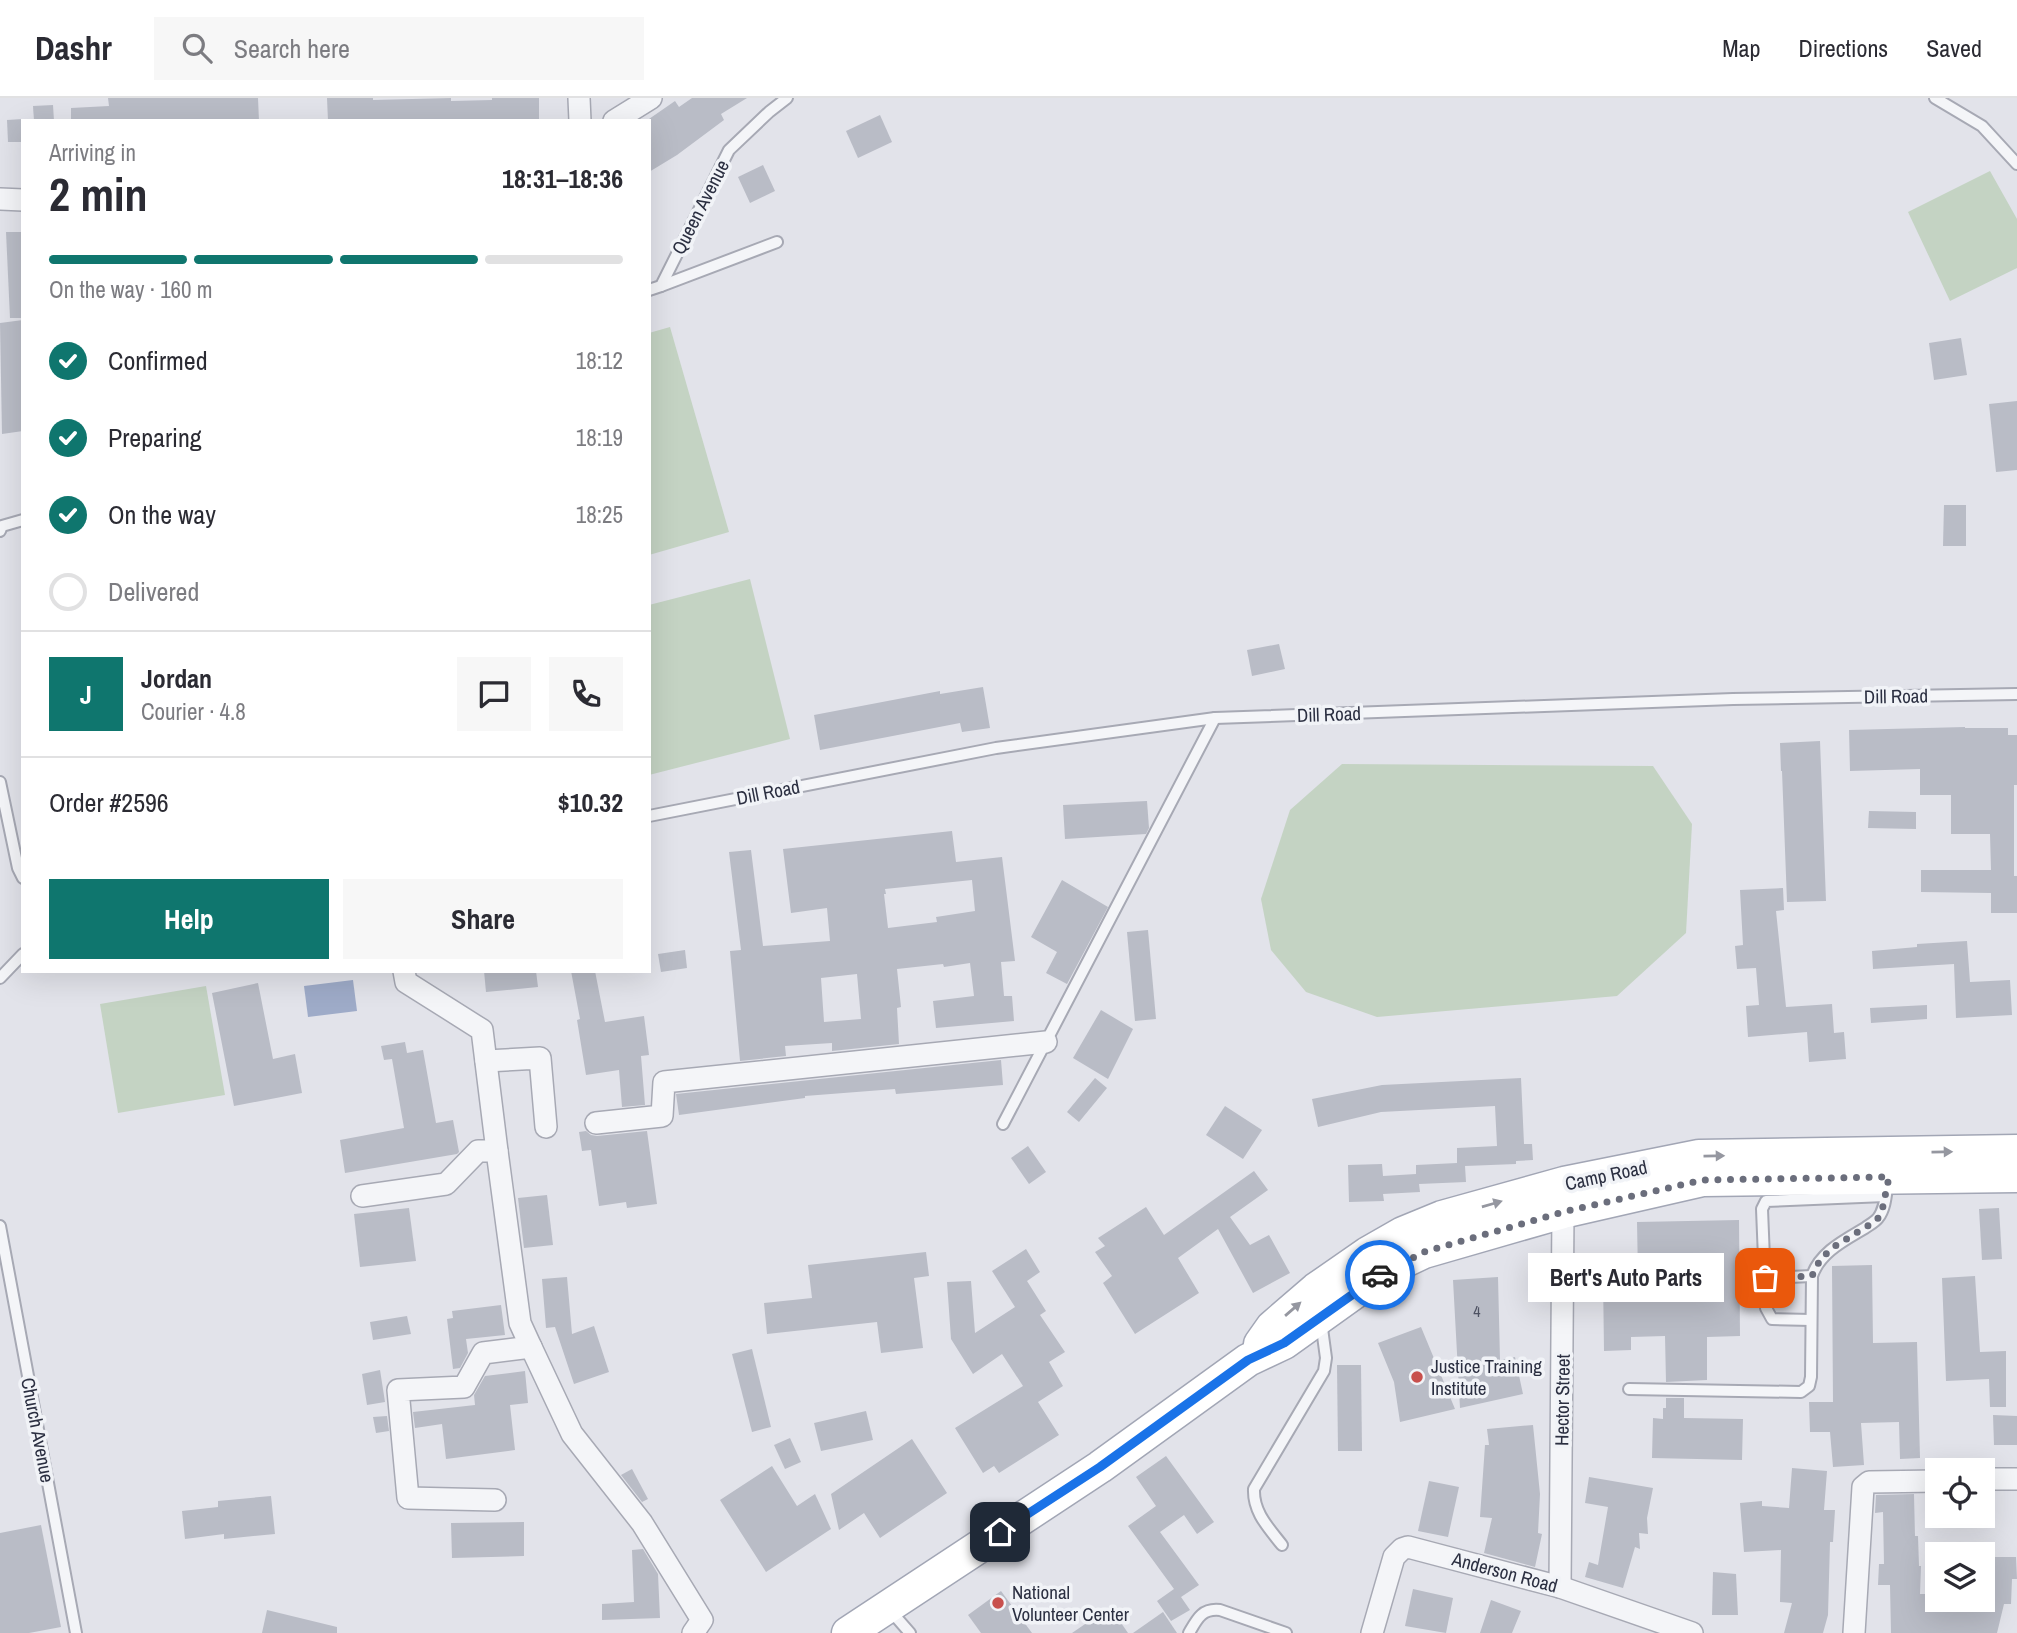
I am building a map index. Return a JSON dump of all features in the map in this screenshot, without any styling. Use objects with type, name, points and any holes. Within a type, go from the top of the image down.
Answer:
[{"type":"main road","name":"Camp Road","points":[[1248,1360],[1272,1327],[1316,1289],[1368,1253],[1403,1233],[1443,1217],[1564,1183],[1699,1156],[2002,1163]]},
{"type":"main road","name":"Camp Road","points":[[848,1633],[1100,1467],[1248,1360],[1284,1343],[1386,1270],[1424,1252],[1563,1212],[1703,1180],[1887,1186],[2002,1163]]},
{"type":"street","points":[[579,98],[580,119]]},
{"type":"street","points":[[617,119],[651,98]]},
{"type":"street","points":[[0,199],[21,200]]},
{"type":"street","points":[[404,973],[406,982],[482,1030],[520,1323],[572,1434],[642,1523],[702,1620],[693,1633]]},
{"type":"street","points":[[596,1123],[662,1116],[664,1082],[1046,1042]]},
{"type":"street","points":[[486,1061],[540,1058],[546,1127]]},
{"type":"street","points":[[362,1196],[446,1184],[478,1151],[497,1151]]},
{"type":"street","name":"Hector Street","points":[[1560,1587],[1563,1212]]},
{"type":"street","points":[[495,1500],[408,1498],[398,1390],[464,1387],[483,1353],[531,1347]]},
{"type":"street","points":[[1995,1479],[2017,1479]]},
{"type":"street","points":[[1854,1633],[1863,1488],[1869,1482],[1925,1481]]},
{"type":"street","name":"Anderson Road","points":[[1372,1633],[1394,1557],[1408,1547],[1560,1587],[1692,1633]]},
{"type":"lane","name":"Queen Avenue","points":[[661,286],[729,150],[788,98]]},
{"type":"lane","points":[[1935,98],[1982,125],[2017,164]]},
{"type":"lane","points":[[651,289],[777,242]]},
{"type":"lane","points":[[0,531],[2,526],[21,521]]},
{"type":"lane","name":"Dill Road","points":[[651,816],[996,748],[1215,718],[1733,699],[2017,694]]},
{"type":"lane","points":[[1003,1124],[1215,718]]},
{"type":"lane","points":[[0,782],[21,874]]},
{"type":"lane","points":[[0,978],[21,956]]},
{"type":"lane","points":[[1629,1389],[1801,1392],[1809,1386],[1811,1377],[1812,1276],[1820,1260],[1832,1248],[1877,1220],[1882,1211],[1887,1186],[1766,1201],[1762,1209],[1766,1308],[1772,1319],[1811,1320]]},
{"type":"lane","name":"Church Avenue","points":[[0,1226],[76,1633]]},
{"type":"lane","points":[[1765,1278],[1812,1276]]},
{"type":"lane","points":[[1282,1545],[1259,1514],[1254,1502],[1254,1489],[1324,1371],[1326,1358],[1320,1317]]},
{"type":"lane","points":[[887,1607],[910,1633]]},
{"type":"lane","points":[[1189,1633],[1202,1613],[1211,1609],[1286,1633]]},
{"type":"green space","points":[[1990,171],[2017,219],[2017,268],[1950,301],[1908,212]]},
{"type":"green space","points":[[670,327],[729,532],[651,554],[651,332]]},
{"type":"green space","points":[[750,579],[790,739],[651,774],[651,604]]},
{"type":"green space","points":[[1342,764],[1653,766],[1692,824],[1686,933],[1617,996],[1377,1017],[1306,992],[1271,950],[1261,899],[1290,810]]},
{"type":"green space","points":[[206,986],[225,1095],[118,1113],[100,1004]]},
{"type":"water","points":[[353,980],[357,1011],[308,1017],[304,986]]},
{"type":"building","points":[[108,98],[258,98],[259,119],[71,119],[71,108],[109,106]]},
{"type":"building","points":[[327,98],[451,98],[451,101],[539,98],[539,119],[328,119]]},
{"type":"building","points":[[692,98],[747,98],[721,114],[724,120],[651,171],[649,119],[675,101],[679,107]]},
{"type":"building","points":[[53,105],[54,119],[34,119],[33,106]]},
{"type":"building","points":[[880,115],[892,142],[858,158],[846,131]]},
{"type":"building","points":[[21,119],[21,142],[8,142],[7,120]]},
{"type":"building","points":[[763,165],[775,191],[750,203],[738,177]]},
{"type":"building","points":[[6,232],[21,232],[21,318],[10,318]]},
{"type":"building","points":[[21,320],[21,431],[2,434],[0,323]]},
{"type":"building","points":[[1961,338],[1967,375],[1934,380],[1929,343]]},
{"type":"building","points":[[2017,401],[2017,470],[1996,472],[1989,404]]},
{"type":"building","points":[[1944,505],[1966,505],[1966,546],[1943,546]]},
{"type":"building","points":[[1279,644],[1285,669],[1252,676],[1247,650]]},
{"type":"building","points":[[983,687],[990,728],[962,732],[960,723],[820,750],[814,715],[940,691],[940,694]]},
{"type":"building","points":[[2008,728],[2008,735],[2017,735],[2014,876],[2017,876],[2017,913],[1991,913],[1991,893],[1921,892],[1921,870],[1991,870],[1990,834],[1951,834],[1951,795],[1920,795],[1920,769],[1850,771],[1849,730]]},
{"type":"building","points":[[1820,741],[1826,901],[1787,902],[1780,743]]},
{"type":"building","points":[[1147,801],[1149,828],[1146,834],[1065,839],[1063,805]]},
{"type":"building","points":[[1869,811],[1916,812],[1916,829],[1868,828]]},
{"type":"building","points":[[952,831],[956,862],[1002,857],[1015,961],[1001,962],[1004,996],[1012,996],[1014,1021],[936,1028],[933,1001],[974,996],[970,963],[897,969],[901,1007],[897,1008],[899,1044],[832,1051],[832,1043],[785,1046],[786,1056],[740,1061],[730,951],[741,950],[729,852],[751,850],[763,946],[830,941],[827,908],[791,913],[783,849]],"holes":[[[972,880],[975,911],[936,917],[937,922],[888,928],[885,889]],[[857,974],[861,1019],[824,1022],[821,978]]]},
{"type":"building","points":[[1062,880],[1108,907],[1067,984],[1046,973],[1057,952],[1031,937]]},
{"type":"building","points":[[1783,888],[1784,910],[1776,911],[1786,1007],[1832,1004],[1834,1033],[1844,1032],[1846,1059],[1809,1062],[1807,1032],[1748,1037],[1746,1006],[1759,1005],[1756,968],[1737,969],[1735,946],[1743,945],[1740,890]]},
{"type":"building","points":[[1148,930],[1156,1019],[1135,1021],[1127,932]]},
{"type":"building","points":[[1967,941],[1970,982],[2010,980],[2012,1015],[1956,1018],[1954,964],[1873,969],[1872,951],[1917,947],[1917,944]]},
{"type":"building","points":[[685,950],[687,968],[661,972],[658,954]]},
{"type":"building","points":[[484,973],[536,973],[538,987],[486,992]]},
{"type":"building","points":[[571,973],[595,973],[605,1022],[644,1016],[649,1055],[641,1056],[645,1105],[622,1107],[619,1070],[586,1075],[577,1020],[580,1019]]},
{"type":"building","points":[[258,983],[273,1059],[295,1054],[302,1093],[234,1106],[212,993]]},
{"type":"building","points":[[1927,1005],[1927,1019],[1871,1023],[1870,1008]]},
{"type":"building","points":[[1101,1010],[1133,1029],[1108,1079],[1073,1058]]},
{"type":"building","points":[[405,1042],[407,1053],[423,1050],[436,1123],[453,1120],[459,1152],[345,1173],[340,1140],[404,1128],[392,1059],[384,1060],[381,1046]]},
{"type":"building","points":[[1001,1060],[1003,1085],[896,1094],[895,1089],[805,1096],[679,1115],[676,1094]]},
{"type":"building","points":[[1095,1078],[1107,1088],[1079,1122],[1067,1112]]},
{"type":"building","points":[[1521,1078],[1524,1144],[1532,1144],[1533,1160],[1516,1161],[1516,1164],[1465,1166],[1466,1182],[1419,1184],[1420,1192],[1383,1194],[1384,1201],[1349,1202],[1348,1165],[1382,1164],[1383,1176],[1416,1174],[1416,1165],[1457,1163],[1457,1148],[1497,1146],[1495,1106],[1381,1112],[1318,1127],[1312,1099],[1382,1085]]},
{"type":"building","points":[[1225,1106],[1262,1130],[1243,1159],[1206,1135]]},
{"type":"building","points":[[586,1131],[597,1136],[647,1131],[657,1204],[627,1208],[626,1202],[599,1206],[591,1150],[582,1151],[579,1132]]},
{"type":"building","points":[[1028,1146],[1046,1172],[1029,1184],[1011,1158]]},
{"type":"building","points":[[1254,1171],[1268,1190],[1230,1217],[1250,1245],[1269,1235],[1290,1273],[1253,1293],[1218,1229],[1178,1258],[1199,1293],[1135,1334],[1103,1283],[1112,1276],[1095,1252],[1105,1246],[1098,1238],[1146,1207],[1164,1235]]},
{"type":"building","points":[[547,1195],[553,1245],[524,1248],[518,1198]]},
{"type":"building","points":[[409,1208],[416,1261],[360,1267],[354,1214]]},
{"type":"building","points":[[1999,1208],[2002,1259],[1982,1260],[1979,1209]]},
{"type":"building","points":[[1739,1220],[1740,1336],[1707,1337],[1707,1380],[1666,1382],[1665,1336],[1631,1337],[1631,1350],[1604,1351],[1603,1276],[1638,1275],[1637,1222]]},
{"type":"building","points":[[1026,1249],[1040,1272],[1027,1281],[1046,1311],[1040,1315],[1065,1352],[1049,1362],[1063,1386],[1038,1402],[1059,1435],[999,1473],[994,1466],[983,1473],[955,1428],[1023,1386],[1002,1354],[973,1374],[951,1339],[947,1282],[971,1281],[975,1333],[1015,1307],[992,1271]]},
{"type":"building","points":[[926,1252],[929,1276],[914,1278],[923,1348],[881,1353],[877,1322],[767,1334],[764,1303],[812,1298],[808,1265]]},
{"type":"building","points":[[1872,1265],[1873,1343],[1917,1342],[1920,1458],[1900,1459],[1899,1422],[1861,1423],[1864,1465],[1833,1467],[1830,1432],[1810,1432],[1809,1402],[1833,1402],[1832,1266]]},
{"type":"building","points":[[1975,1276],[1980,1352],[2006,1351],[2006,1407],[1990,1407],[1989,1379],[1946,1381],[1942,1278]]},
{"type":"building","points":[[567,1277],[572,1334],[594,1326],[609,1372],[574,1384],[555,1327],[546,1328],[542,1279]]},
{"type":"building","points":[[1498,1277],[1500,1360],[1515,1357],[1523,1394],[1460,1408],[1453,1280]]},
{"type":"building","points":[[501,1305],[505,1335],[466,1339],[468,1353],[460,1368],[453,1369],[447,1319],[453,1318],[452,1311]]},
{"type":"building","points":[[407,1316],[411,1334],[373,1340],[370,1322]]},
{"type":"building","name":"Justice Training Institute","points":[[1421,1327],[1455,1409],[1400,1422],[1394,1382],[1378,1343]]},
{"type":"building","points":[[752,1349],[771,1427],[752,1432],[732,1354]]},
{"type":"building","points":[[1337,1365],[1361,1365],[1362,1451],[1338,1451]]},
{"type":"building","points":[[380,1370],[385,1402],[367,1405],[362,1374]]},
{"type":"building","points":[[525,1371],[528,1403],[510,1405],[515,1450],[446,1459],[442,1424],[415,1428],[413,1412],[475,1405],[474,1395],[485,1376]]},
{"type":"building","points":[[1666,1398],[1684,1398],[1684,1418],[1743,1419],[1742,1460],[1652,1458],[1653,1418],[1663,1419]]},
{"type":"building","points":[[866,1411],[873,1440],[821,1451],[814,1423]]},
{"type":"building","points":[[1993,1415],[2017,1416],[2017,1445],[1994,1445]]},
{"type":"building","points":[[387,1416],[389,1431],[376,1433],[373,1417]]},
{"type":"building","points":[[1533,1425],[1540,1494],[1538,1533],[1542,1534],[1535,1567],[1484,1553],[1492,1518],[1480,1517],[1485,1445],[1489,1445],[1487,1429]]},
{"type":"building","points":[[790,1438],[801,1462],[785,1469],[774,1445]]},
{"type":"building","points":[[912,1439],[947,1493],[880,1538],[864,1513],[839,1530],[831,1494]]},
{"type":"building","points":[[1166,1456],[1214,1522],[1197,1534],[1184,1515],[1160,1532],[1199,1585],[1181,1597],[1190,1610],[1171,1621],[1157,1601],[1174,1589],[1128,1526],[1156,1506],[1136,1477]]},
{"type":"building","points":[[772,1466],[797,1506],[815,1494],[831,1529],[766,1572],[720,1500]]},
{"type":"building","points":[[1792,1468],[1827,1471],[1824,1510],[1835,1510],[1833,1542],[1830,1542],[1828,1615],[1823,1633],[1784,1633],[1792,1603],[1780,1602],[1781,1550],[1744,1552],[1740,1503],[1762,1501],[1762,1506],[1789,1508]]},
{"type":"building","points":[[632,1469],[648,1499],[642,1502],[621,1475]]},
{"type":"building","points":[[1589,1477],[1653,1488],[1647,1518],[1648,1534],[1639,1533],[1640,1549],[1635,1547],[1623,1588],[1585,1577],[1589,1562],[1598,1565],[1608,1507],[1585,1503]]},
{"type":"building","points":[[1429,1481],[1459,1487],[1448,1537],[1418,1531]]},
{"type":"building","points":[[1914,1494],[1915,1536],[1918,1536],[1921,1566],[1920,1594],[1925,1594],[1925,1612],[1995,1612],[1995,1557],[2016,1557],[2017,1579],[2012,1579],[2011,1604],[2004,1604],[1997,1633],[1891,1633],[1890,1585],[1878,1585],[1879,1564],[1884,1564],[1883,1512],[1875,1513],[1876,1495]]},
{"type":"building","points":[[271,1496],[275,1534],[224,1539],[224,1534],[185,1539],[182,1511],[218,1507],[218,1501]]},
{"type":"building","points":[[524,1522],[524,1556],[452,1558],[451,1523]]},
{"type":"building","points":[[41,1525],[61,1627],[29,1633],[0,1633],[0,1533]]},
{"type":"building","points":[[643,1549],[658,1574],[660,1618],[602,1620],[602,1604],[634,1602],[632,1550]]},
{"type":"building","points":[[1713,1572],[1736,1574],[1738,1615],[1712,1615]]},
{"type":"building","points":[[1413,1589],[1453,1598],[1446,1633],[1405,1626]]},
{"type":"building","name":"National Volunteer Center","points":[[1001,1591],[1032,1633],[981,1633],[968,1615]]},
{"type":"building","points":[[1491,1600],[1521,1611],[1512,1633],[1480,1633]]},
{"type":"building","points":[[1110,1607],[1128,1633],[1072,1633]]},
{"type":"building","points":[[267,1610],[337,1627],[337,1633],[262,1633]]},
{"type":"building","points":[[1163,1612],[1177,1633],[1133,1633]]},
{"type":"way so far","points":[[1380,1275],[1424,1252],[1563,1212],[1703,1180],[1889,1177],[1882,1211],[1877,1220],[1832,1248],[1820,1260],[1812,1276],[1765,1278]]},
{"type":"place","name":"Bert's Auto Parts","points":[[1765,1278]]},
{"type":"place","name":"Justice Training Institute","points":[[1417,1377]]},
{"type":"place","name":"National Volunteer Center","points":[[998,1603]]},
{"type":"route","points":[[1000,1532],[1100,1467],[1248,1360],[1284,1343],[1380,1275]]}]
